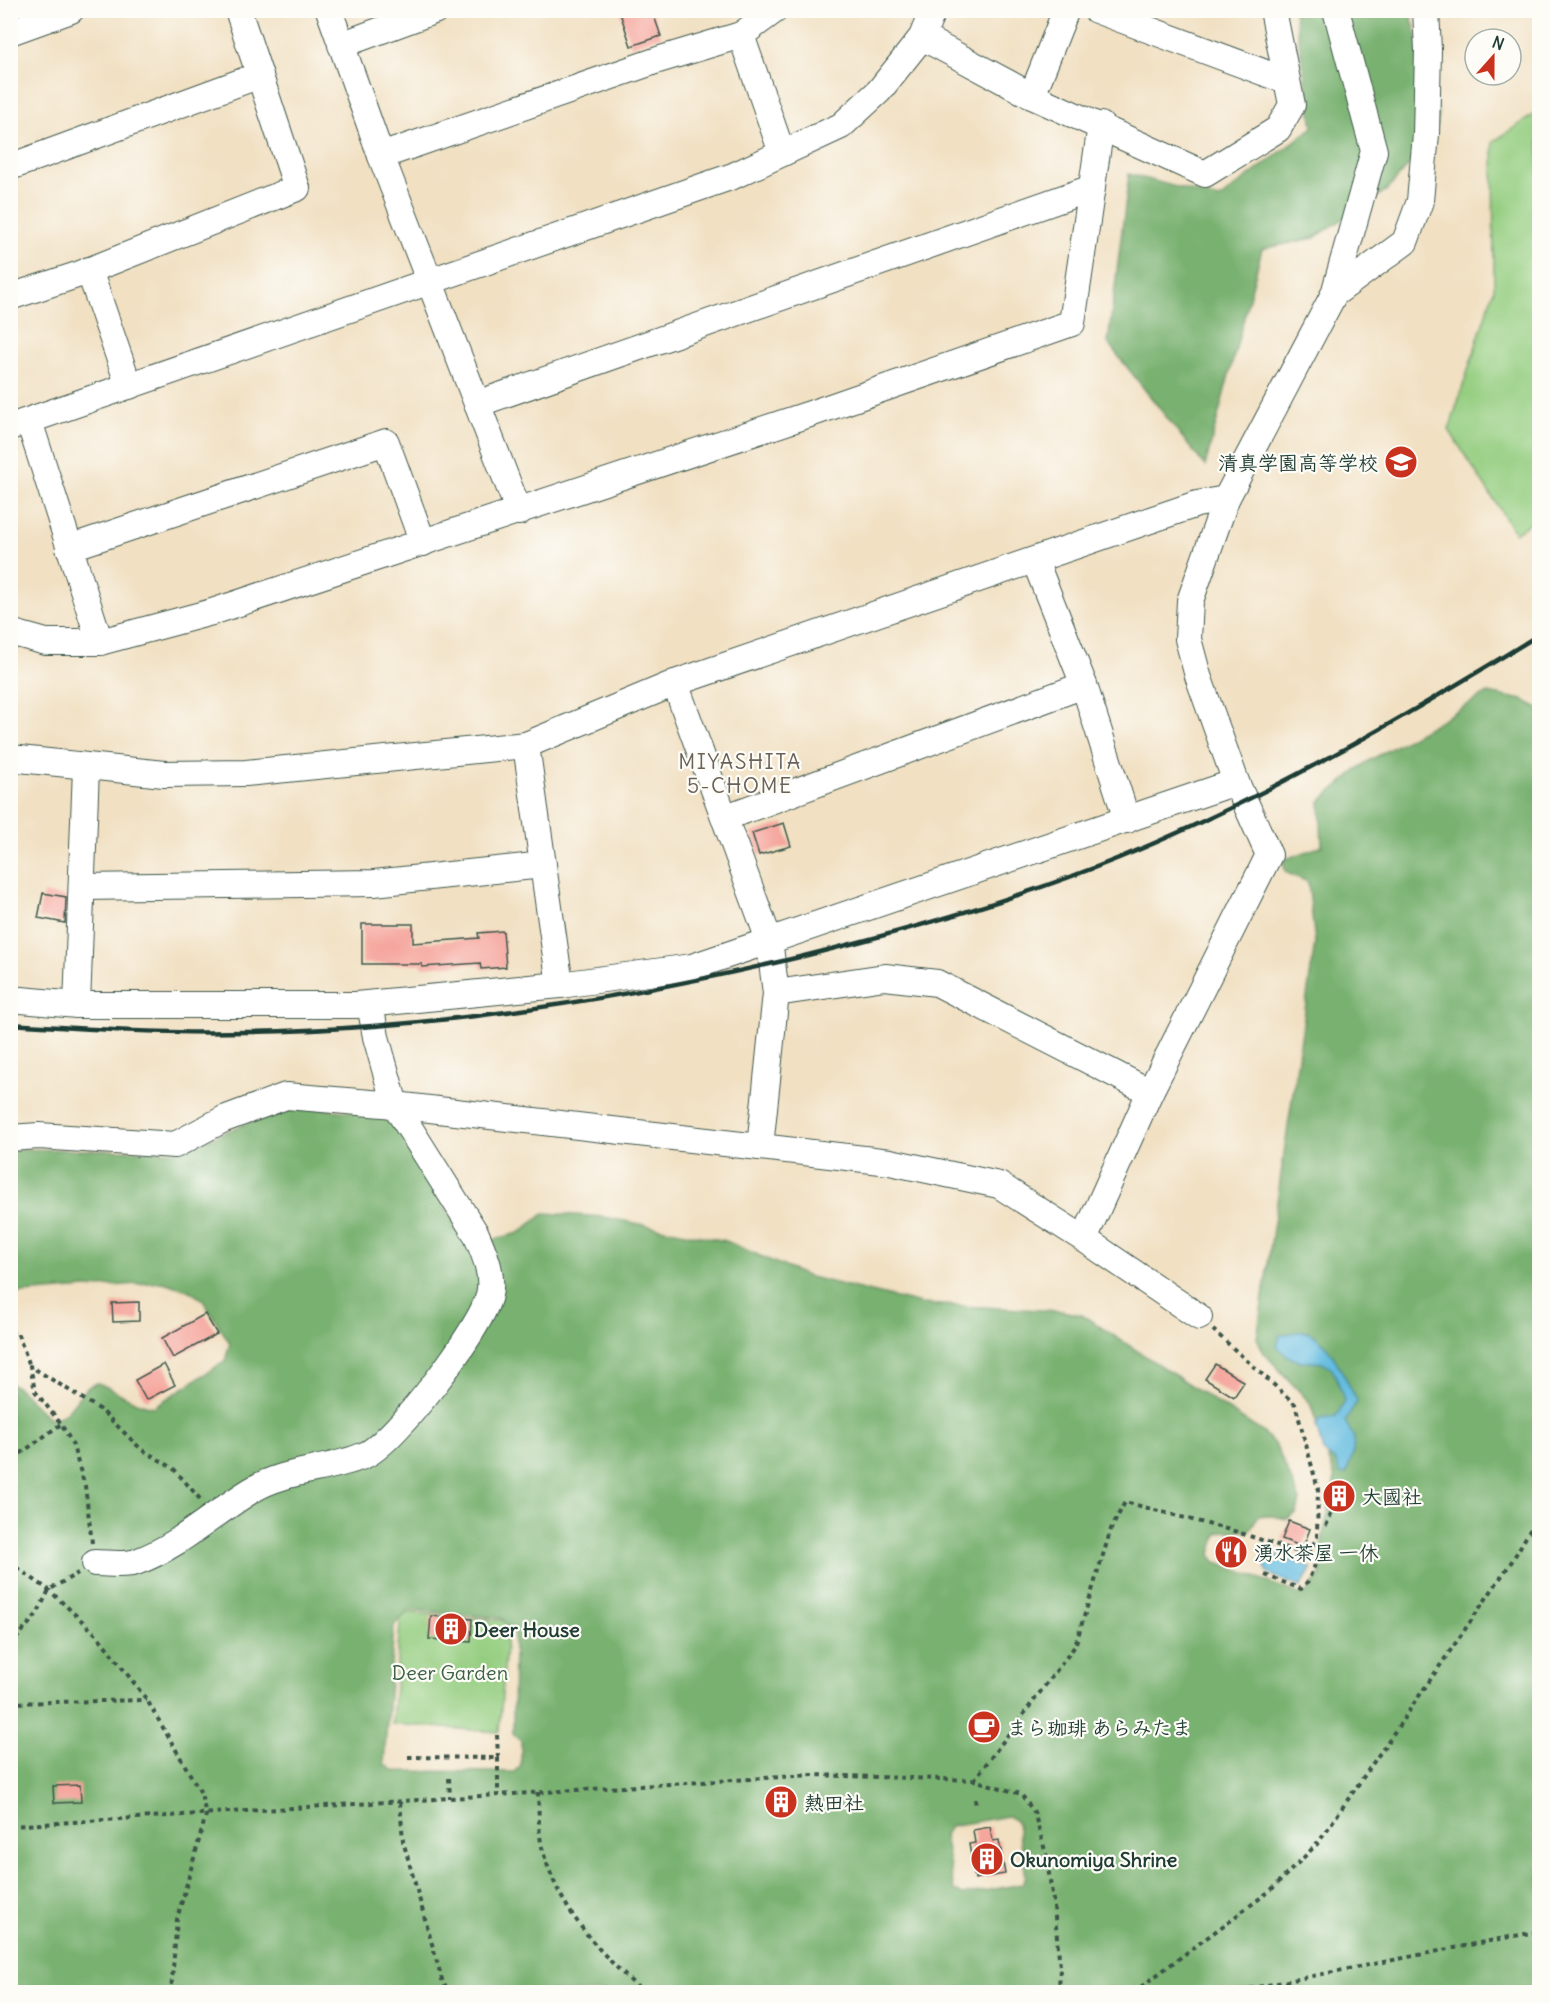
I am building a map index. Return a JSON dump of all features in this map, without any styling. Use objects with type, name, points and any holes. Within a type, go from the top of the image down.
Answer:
[{"type":"street","points":[[10,32],[71,10]]},
{"type":"street","points":[[10,297],[89,270],[297,188],[238,10]]},
{"type":"street","points":[[329,10],[381,156],[519,512]]},
{"type":"street","points":[[341,45],[436,10]]},
{"type":"street","points":[[381,156],[658,60],[741,35],[776,10]]},
{"type":"street","points":[[100,642],[69,548],[20,424],[733,176],[841,126],[879,91],[922,37],[933,10]]},
{"type":"street","points":[[1032,96],[1066,10]]},
{"type":"street","points":[[1096,10],[1287,81]]},
{"type":"street","points":[[922,37],[1032,96],[1101,125],[1205,174],[1278,129],[1292,105],[1273,10]]},
{"type":"street","points":[[1084,1239],[1150,1092],[1269,855],[1236,782],[1198,676],[1188,639],[1190,601],[1226,500],[1334,294],[1374,151],[1336,10]]},
{"type":"street","points":[[1334,294],[1405,242],[1420,201],[1426,134],[1428,50],[1426,10]]},
{"type":"street","points":[[741,35],[782,153]]},
{"type":"street","points":[[10,166],[260,75]]},
{"type":"street","points":[[10,632],[46,642],[100,642],[212,612],[519,512],[1072,323],[1101,125]]},
{"type":"street","points":[[477,404],[1092,188]]},
{"type":"street","points":[[89,270],[129,386]]},
{"type":"street","points":[[69,548],[386,442],[423,543]]},
{"type":"street","points":[[10,758],[86,768],[164,774],[246,773],[526,746],[675,683],[1197,504],[1226,500]]},
{"type":"street","points":[[1035,561],[1084,685],[1127,820]]},
{"type":"street","points":[[675,683],[769,940],[776,993],[760,1147]]},
{"type":"street","points":[[724,818],[1084,685]]},
{"type":"street","points":[[526,746],[560,985]]},
{"type":"street","points":[[77,1005],[86,768]]},
{"type":"street","points":[[10,999],[77,1005],[369,1004],[560,985],[692,967],[1236,782]]},
{"type":"street","points":[[82,887],[374,883],[543,865]]},
{"type":"street","points":[[776,993],[885,977],[937,983],[1150,1092]]},
{"type":"street","points":[[95,1563],[134,1563],[163,1548],[254,1488],[285,1476],[365,1455],[379,1446],[415,1406],[477,1324],[489,1295],[490,1277],[485,1254],[476,1234],[395,1105],[369,1004]]},
{"type":"street","points":[[10,1138],[39,1136],[176,1145],[224,1119],[286,1096],[395,1105],[890,1162],[999,1185],[1199,1317]]},
{"type":"path","points":[[974,1780],[1075,1646],[1111,1528],[1125,1502],[1234,1531],[1308,1555],[1317,1537],[1318,1489],[1295,1404],[1199,1317]]},
{"type":"path","points":[[10,1332],[17,1332],[30,1366],[35,1391],[62,1424],[72,1443],[85,1486],[95,1563],[49,1590],[37,1614],[10,1646]]},
{"type":"path","points":[[30,1366],[101,1410],[141,1449],[173,1468],[214,1516]]},
{"type":"path","points":[[13,1459],[62,1424]]},
{"type":"path","points":[[1326,1526],[1337,1500]]},
{"type":"path","points":[[1134,1992],[1271,1890],[1318,1843],[1480,1608],[1539,1513]]},
{"type":"path","points":[[10,1563],[49,1590],[98,1636],[147,1700],[201,1793],[206,1815],[177,1919],[171,1992]]},
{"type":"path","points":[[1265,1575],[1301,1589],[1308,1581],[1315,1565]]},
{"type":"path","points":[[10,1703],[147,1700]]},
{"type":"path","points":[[498,1735],[498,1794]]},
{"type":"path","points":[[408,1757],[498,1758]]},
{"type":"path","points":[[10,1826],[812,1775],[974,1780],[1021,1794],[1034,1812],[1046,1854],[1054,1907],[1060,1967],[1059,1992]]},
{"type":"path","points":[[449,1778],[450,1798]]},
{"type":"path","points":[[538,1792],[542,1845],[550,1874],[588,1939],[643,1992]]},
{"type":"path","points":[[975,1799],[976,1807]]},
{"type":"path","points":[[400,1802],[403,1841],[443,1983],[449,1992]]},
{"type":"path","points":[[1232,1992],[1539,1931]]},
{"type":"green space","points":[[1294,11],[1410,11],[1439,115],[1434,137],[1386,191],[1314,238],[1262,249],[1205,466],[1108,343],[1129,174],[1219,199],[1313,127]]},
{"type":"green space","points":[[1539,111],[1539,517],[1515,533],[1449,430],[1494,289],[1493,142]]},
{"type":"green space","points":[[1488,693],[1523,700],[1539,708],[1539,1992],[11,1992],[10,1383],[52,1419],[66,1412],[84,1391],[97,1383],[139,1403],[154,1407],[225,1361],[230,1343],[202,1299],[188,1290],[163,1282],[11,1294],[11,1149],[181,1151],[289,1105],[385,1116],[397,1124],[468,1246],[519,1233],[545,1213],[604,1217],[726,1241],[806,1276],[921,1304],[1061,1311],[1082,1315],[1264,1433],[1276,1446],[1300,1500],[1297,1513],[1287,1519],[1268,1515],[1258,1516],[1249,1531],[1224,1531],[1217,1534],[1211,1554],[1214,1561],[1299,1594],[1306,1594],[1319,1576],[1325,1555],[1321,1546],[1335,1478],[1310,1403],[1264,1353],[1257,1338],[1315,942],[1308,882],[1285,872],[1283,860],[1322,846],[1320,801],[1365,763]],"holes":[[[410,1610],[501,1618],[514,1633],[513,1734],[521,1741],[521,1765],[514,1772],[394,1771],[384,1763],[394,1625]],[[1008,1816],[1017,1823],[1026,1876],[1022,1884],[962,1895],[954,1890],[944,1836],[950,1826]]]},
{"type":"green space","name":"Deer Garden","points":[[401,1612],[508,1621],[499,1732],[392,1724]]},
{"type":"water","points":[[1303,1331],[1321,1340],[1335,1358],[1356,1398],[1357,1402],[1345,1421],[1354,1438],[1353,1454],[1346,1474],[1340,1474],[1336,1462],[1323,1451],[1316,1425],[1320,1419],[1336,1417],[1344,1402],[1334,1373],[1324,1363],[1293,1359],[1277,1346],[1280,1335]]},
{"type":"water","points":[[1269,1552],[1312,1568],[1300,1587],[1267,1573],[1264,1563]]},
{"type":"building","points":[[619,10],[652,10],[661,36],[631,46]]},
{"type":"building","points":[[784,823],[791,846],[759,855],[752,833]]},
{"type":"building","points":[[43,893],[66,897],[65,923],[38,918]]},
{"type":"building","points":[[362,924],[413,924],[413,943],[479,938],[478,933],[503,931],[506,967],[481,969],[480,963],[422,967],[422,964],[362,964]]},
{"type":"building","points":[[139,1302],[139,1321],[113,1322],[112,1303]]},
{"type":"building","points":[[205,1314],[217,1334],[173,1358],[162,1338]]},
{"type":"building","points":[[164,1364],[175,1385],[146,1400],[135,1380]]},
{"type":"building","points":[[1215,1364],[1244,1382],[1234,1397],[1205,1379]]},
{"type":"building","points":[[1289,1521],[1310,1529],[1303,1547],[1282,1539]]},
{"type":"building","name":"Deer House","points":[[431,1616],[472,1619],[471,1642],[429,1639]]},
{"type":"building","points":[[80,1785],[81,1802],[54,1803],[53,1786]]},
{"type":"building","name":"Okunomiya Shrine","points":[[990,1827],[993,1841],[999,1840],[1005,1874],[975,1879],[969,1844],[975,1843],[973,1830]]},
{"type":"railway","points":[[10,1024],[186,1032],[315,1030],[386,1025],[596,999],[735,972],[844,946],[963,913],[1042,887],[1174,835],[1334,755],[1540,634]]},
{"type":"place","name":"清真学園高等学校","points":[[1401,462]]},
{"type":"place","name":"大國社","points":[[1339,1496]]},
{"type":"place","name":"湧水茶屋 一休","points":[[1231,1552]]},
{"type":"place","name":"Deer House","points":[[451,1629]]},
{"type":"place","name":"まら珈琲 あらみたま","points":[[984,1727]]},
{"type":"place","name":"熱田社","points":[[781,1802]]},
{"type":"place","name":"Okunomiya Shrine","points":[[987,1859]]},
{"type":"district","name":"MIYASHITA 5-CHOME","points":[[740,773]]}]
